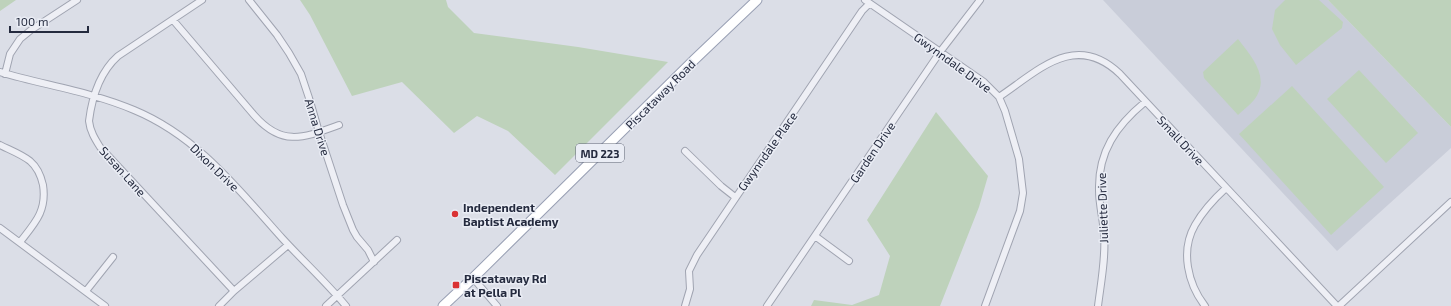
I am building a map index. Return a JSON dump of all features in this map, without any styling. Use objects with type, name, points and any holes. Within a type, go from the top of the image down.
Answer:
[{"type":"main road","name":"Piscataway Road","points":[[443,306],[695,59],[758,0]]},
{"type":"street","points":[[2,73],[10,54],[20,39],[31,30],[77,0]]},
{"type":"street","name":"Susan Lane","points":[[202,0],[112,62],[102,75],[94,97],[90,114],[90,127],[94,138],[100,147],[234,291]]},
{"type":"street","name":"Anna Drive","points":[[249,0],[277,35],[300,74],[353,230],[368,250],[374,262]]},
{"type":"street","name":"Garden Drive","points":[[767,306],[940,52],[980,0]]},
{"type":"street","name":"Gwynndale Drive","points":[[867,2],[984,82],[999,97],[1005,111],[1020,159],[1023,192],[1020,211],[985,306]]},
{"type":"street","name":"Gwynndale Place","points":[[685,306],[689,295],[689,272],[709,236],[827,65],[867,2]]},
{"type":"street","points":[[173,20],[254,115],[268,129],[280,135],[290,137],[319,132],[339,125]]},
{"type":"street","name":"Small Drive","points":[[999,97],[1052,61],[1066,56],[1080,55],[1098,59],[1113,67],[1338,306]]},
{"type":"street","name":"Dixon Drive","points":[[2,73],[94,97],[129,108],[146,115],[196,146],[213,162],[288,245],[346,306]]},
{"type":"street","name":"Juliette Drive","points":[[1098,306],[1102,278],[1104,235],[1099,191],[1101,166],[1106,150],[1117,130],[1125,120],[1145,102]]},
{"type":"street","points":[[0,145],[29,160],[36,168],[42,181],[44,201],[42,210],[34,225],[20,242]]},
{"type":"street","points":[[685,151],[721,186],[735,197]]},
{"type":"street","points":[[1205,306],[1194,286],[1188,269],[1189,239],[1194,226],[1211,203],[1226,188]]},
{"type":"street","points":[[1338,306],[1451,202]]},
{"type":"street","points":[[0,228],[106,306]]},
{"type":"street","points":[[815,236],[849,261]]},
{"type":"street","points":[[326,306],[397,240]]},
{"type":"street","points":[[219,306],[234,291],[288,245]]},
{"type":"street","points":[[86,291],[113,257]]},
{"type":"street","points":[[473,278],[496,306]]},
{"type":"shaded area","points":[[1103,0],[1328,0],[1451,127],[1451,148],[1337,251]]},
{"type":"green space","points":[[0,0],[16,0],[0,11]]},
{"type":"green space","points":[[300,0],[446,0],[448,7],[474,33],[578,47],[668,62],[555,175],[508,131],[477,116],[454,133],[402,82],[352,96],[310,15]]},
{"type":"green space","points":[[1285,0],[1319,0],[1343,22],[1342,28],[1296,65],[1280,45],[1272,29],[1275,10]]},
{"type":"green space","points":[[1328,0],[1451,0],[1451,127]]},
{"type":"green space","points":[[1238,39],[1254,60],[1258,68],[1261,84],[1259,92],[1254,100],[1238,115],[1204,78],[1203,72]]},
{"type":"green space","points":[[1359,70],[1418,133],[1386,163],[1327,99]]},
{"type":"green space","points":[[1292,86],[1384,187],[1331,235],[1239,134]]},
{"type":"green space","points":[[936,112],[988,176],[979,207],[940,306],[811,306],[814,300],[852,305],[879,295],[890,256],[867,220]]},
{"type":"place","name":"Independent Baptist Academy","points":[[455,214]]},
{"type":"place","name":"Piscataway Rd at Pella Pl","points":[[456,285]]}]
